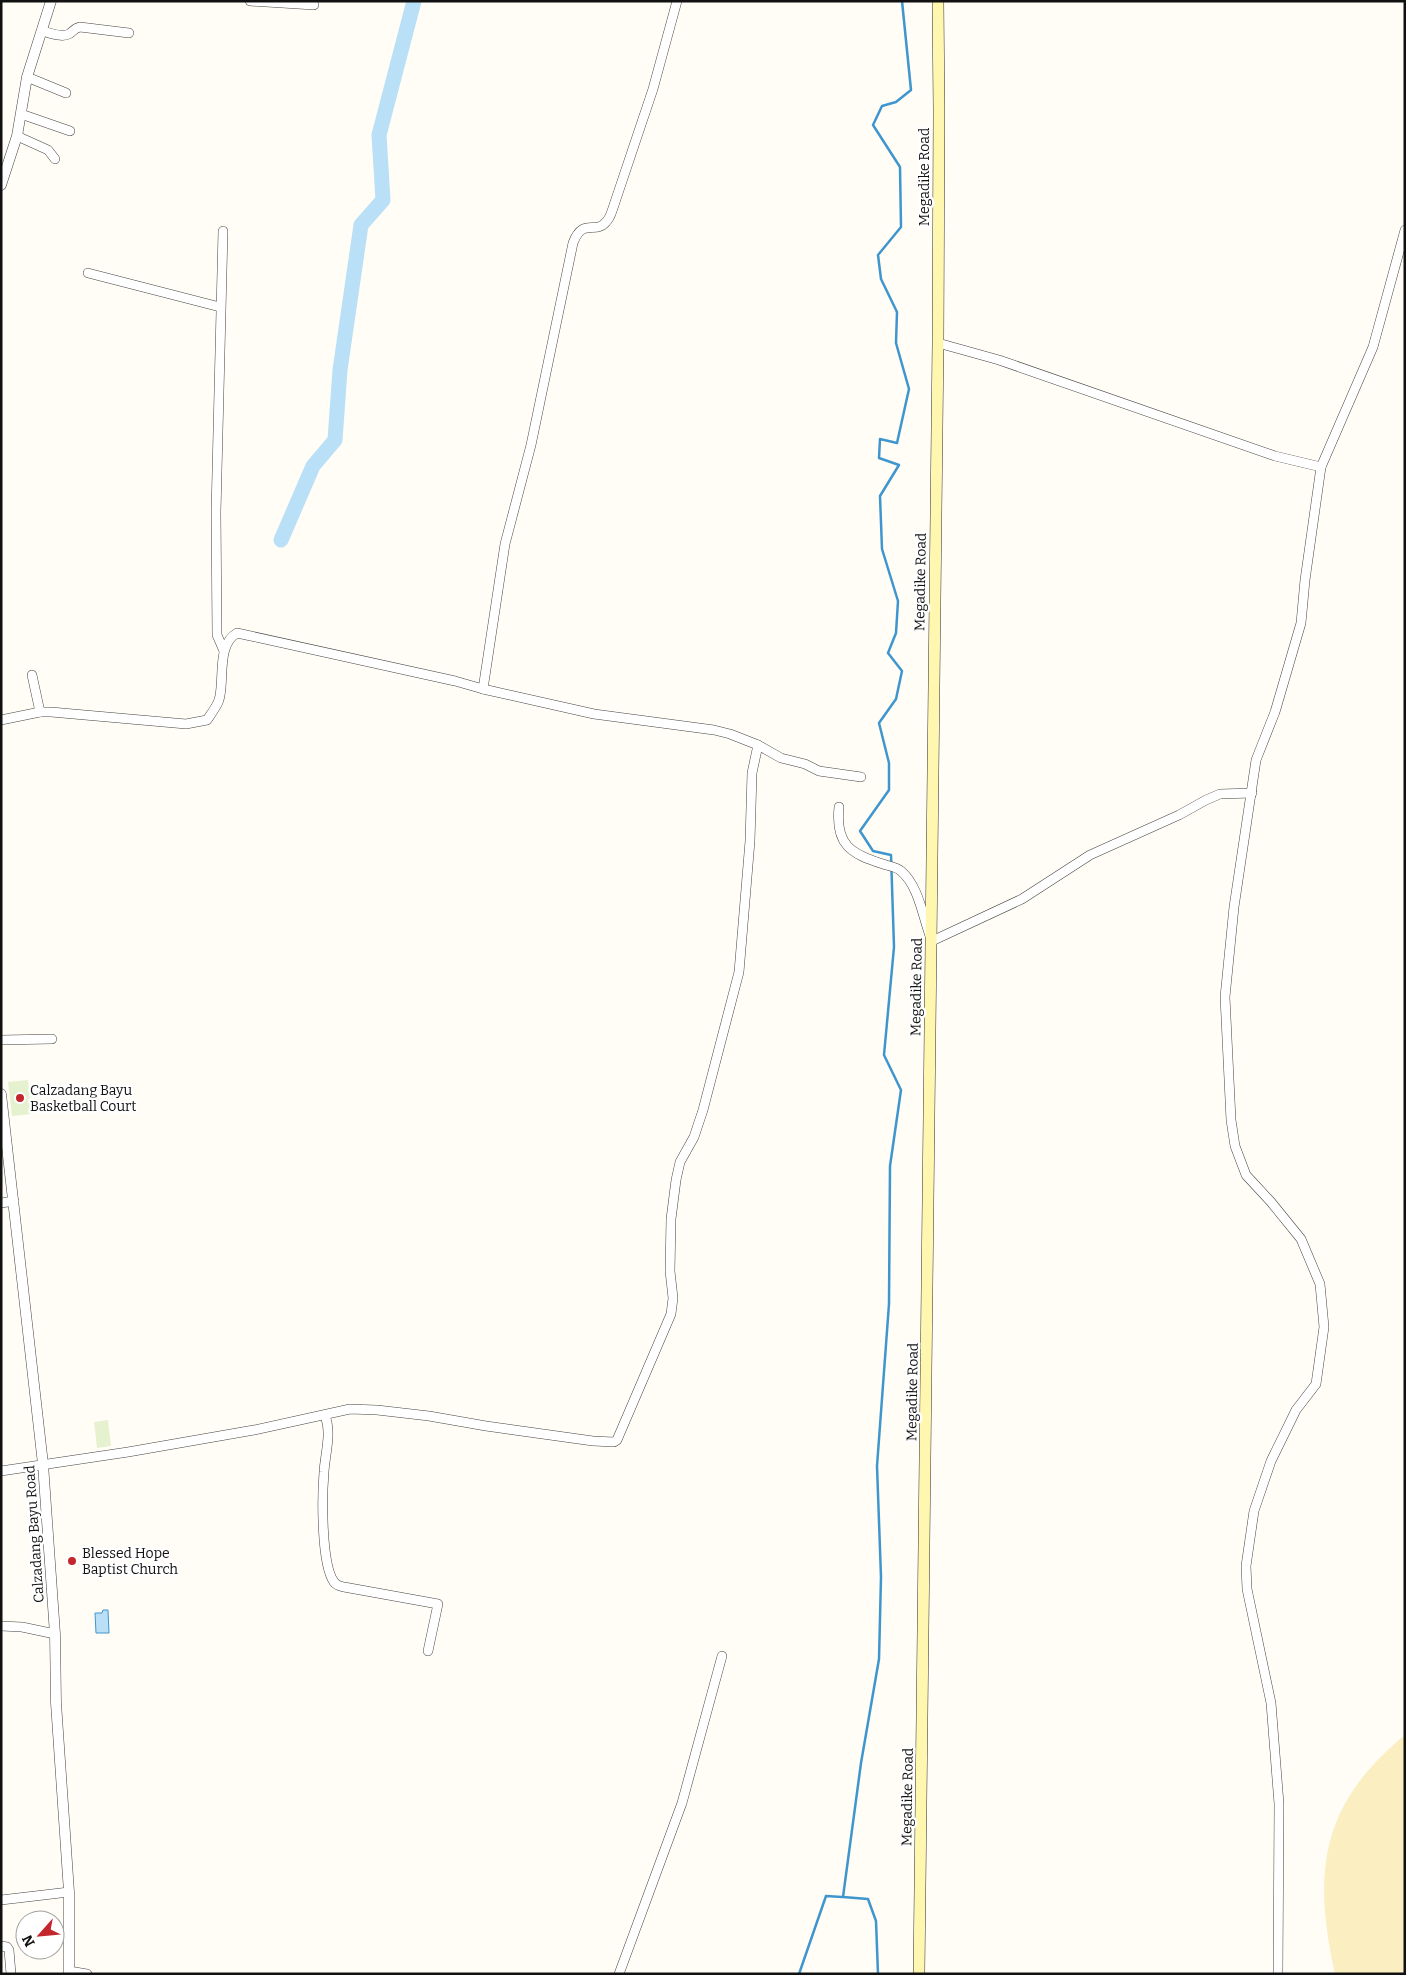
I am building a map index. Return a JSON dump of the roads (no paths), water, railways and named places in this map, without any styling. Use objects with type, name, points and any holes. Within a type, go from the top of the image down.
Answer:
[{"type":"main road","name":"Megadike Road","points":[[920,1974],[938,343],[940,111],[938,1]]},
{"type":"street","points":[[1,185],[17,136],[27,77],[51,1]]},
{"type":"street","points":[[250,1],[314,5]]},
{"type":"street","points":[[483,689],[505,544],[531,445],[573,243],[579,231],[584,228],[602,226],[607,222],[612,211],[653,89],[677,1]]},
{"type":"street","points":[[43,31],[67,35],[75,28],[80,27],[130,33]]},
{"type":"street","points":[[27,77],[66,92]]},
{"type":"street","points":[[21,114],[70,131]]},
{"type":"street","points":[[17,136],[48,150],[55,159]]},
{"type":"street","points":[[1278,1974],[1279,1804],[1272,1712],[1247,1589],[1246,1566],[1254,1512],[1271,1461],[1296,1410],[1316,1384],[1324,1327],[1320,1284],[1300,1239],[1271,1202],[1246,1175],[1235,1146],[1231,1120],[1225,997],[1234,907],[1256,760],[1274,712],[1302,622],[1305,580],[1321,467],[1373,347],[1405,230]]},
{"type":"street","points":[[223,231],[216,512],[217,635],[224,651]]},
{"type":"street","points":[[88,273],[220,307]]},
{"type":"street","points":[[938,343],[999,360],[1275,456],[1321,467]]},
{"type":"street","points":[[1,720],[40,712],[186,724],[207,720],[219,700],[224,651],[232,636],[237,633],[594,714],[707,729],[730,734],[781,758],[805,764],[819,771],[861,777]]},
{"type":"street","points":[[32,675],[40,712]]},
{"type":"street","points":[[1,1471],[128,1452],[363,1408],[437,1417],[593,1441],[614,1442],[617,1440],[671,1314],[673,1298],[670,1271],[671,1219],[676,1180],[680,1162],[694,1137],[703,1110],[739,972],[750,841],[752,773],[758,746]]},
{"type":"street","points":[[839,807],[838,821],[841,837],[849,848],[859,856],[900,870],[910,883],[922,907],[924,923],[932,942],[1022,899],[1090,855],[1179,815],[1206,800],[1220,794],[1252,793]]},
{"type":"street","points":[[1,1040],[52,1039]]},
{"type":"street","name":"Calzadang Bayu Road","points":[[1,1094],[43,1464],[55,1634],[56,1703],[69,1892],[69,1972]]},
{"type":"street","points":[[1,1203],[14,1201]]},
{"type":"street","points":[[325,1416],[328,1430],[323,1494],[325,1543],[328,1566],[333,1581],[337,1585],[344,1587],[438,1604],[428,1651]]},
{"type":"street","points":[[1,1626],[22,1627],[55,1634]]},
{"type":"street","points":[[619,1974],[682,1803],[722,1656]]},
{"type":"street","points":[[1,1900],[69,1892]]},
{"type":"street","points":[[1,1946],[7,1947],[9,1950],[11,1974]]},
{"type":"street","points":[[69,1972],[87,1974]]},
{"type":"water","points":[[103,1610],[108,1610],[109,1633],[96,1633],[95,1613],[102,1613]]},
{"type":"waterway","points":[[281,540],[313,466],[335,440],[340,370],[361,225],[383,200],[379,135],[414,1]]},
{"type":"waterway","points":[[878,1974],[876,1921],[868,1899],[843,1897],[861,1763],[879,1659],[881,1577],[877,1466],[889,1304],[890,1166],[901,1090],[884,1055],[894,947],[891,855],[873,851],[860,831],[889,790],[889,763],[879,723],[896,699],[902,671],[888,653],[896,633],[898,601],[882,549],[880,496],[899,465],[879,458],[880,439],[897,443],[909,389],[896,343],[897,312],[881,279],[878,255],[901,227],[900,167],[873,125],[882,106],[896,102],[911,90],[902,1]]},
{"type":"waterway","points":[[799,1974],[826,1896],[842,1897]]},
{"type":"place","name":"Calzadang Bayu Basketball Court","points":[[20,1098]]},
{"type":"place","name":"Blessed Hope Baptist Church","points":[[72,1561]]}]
